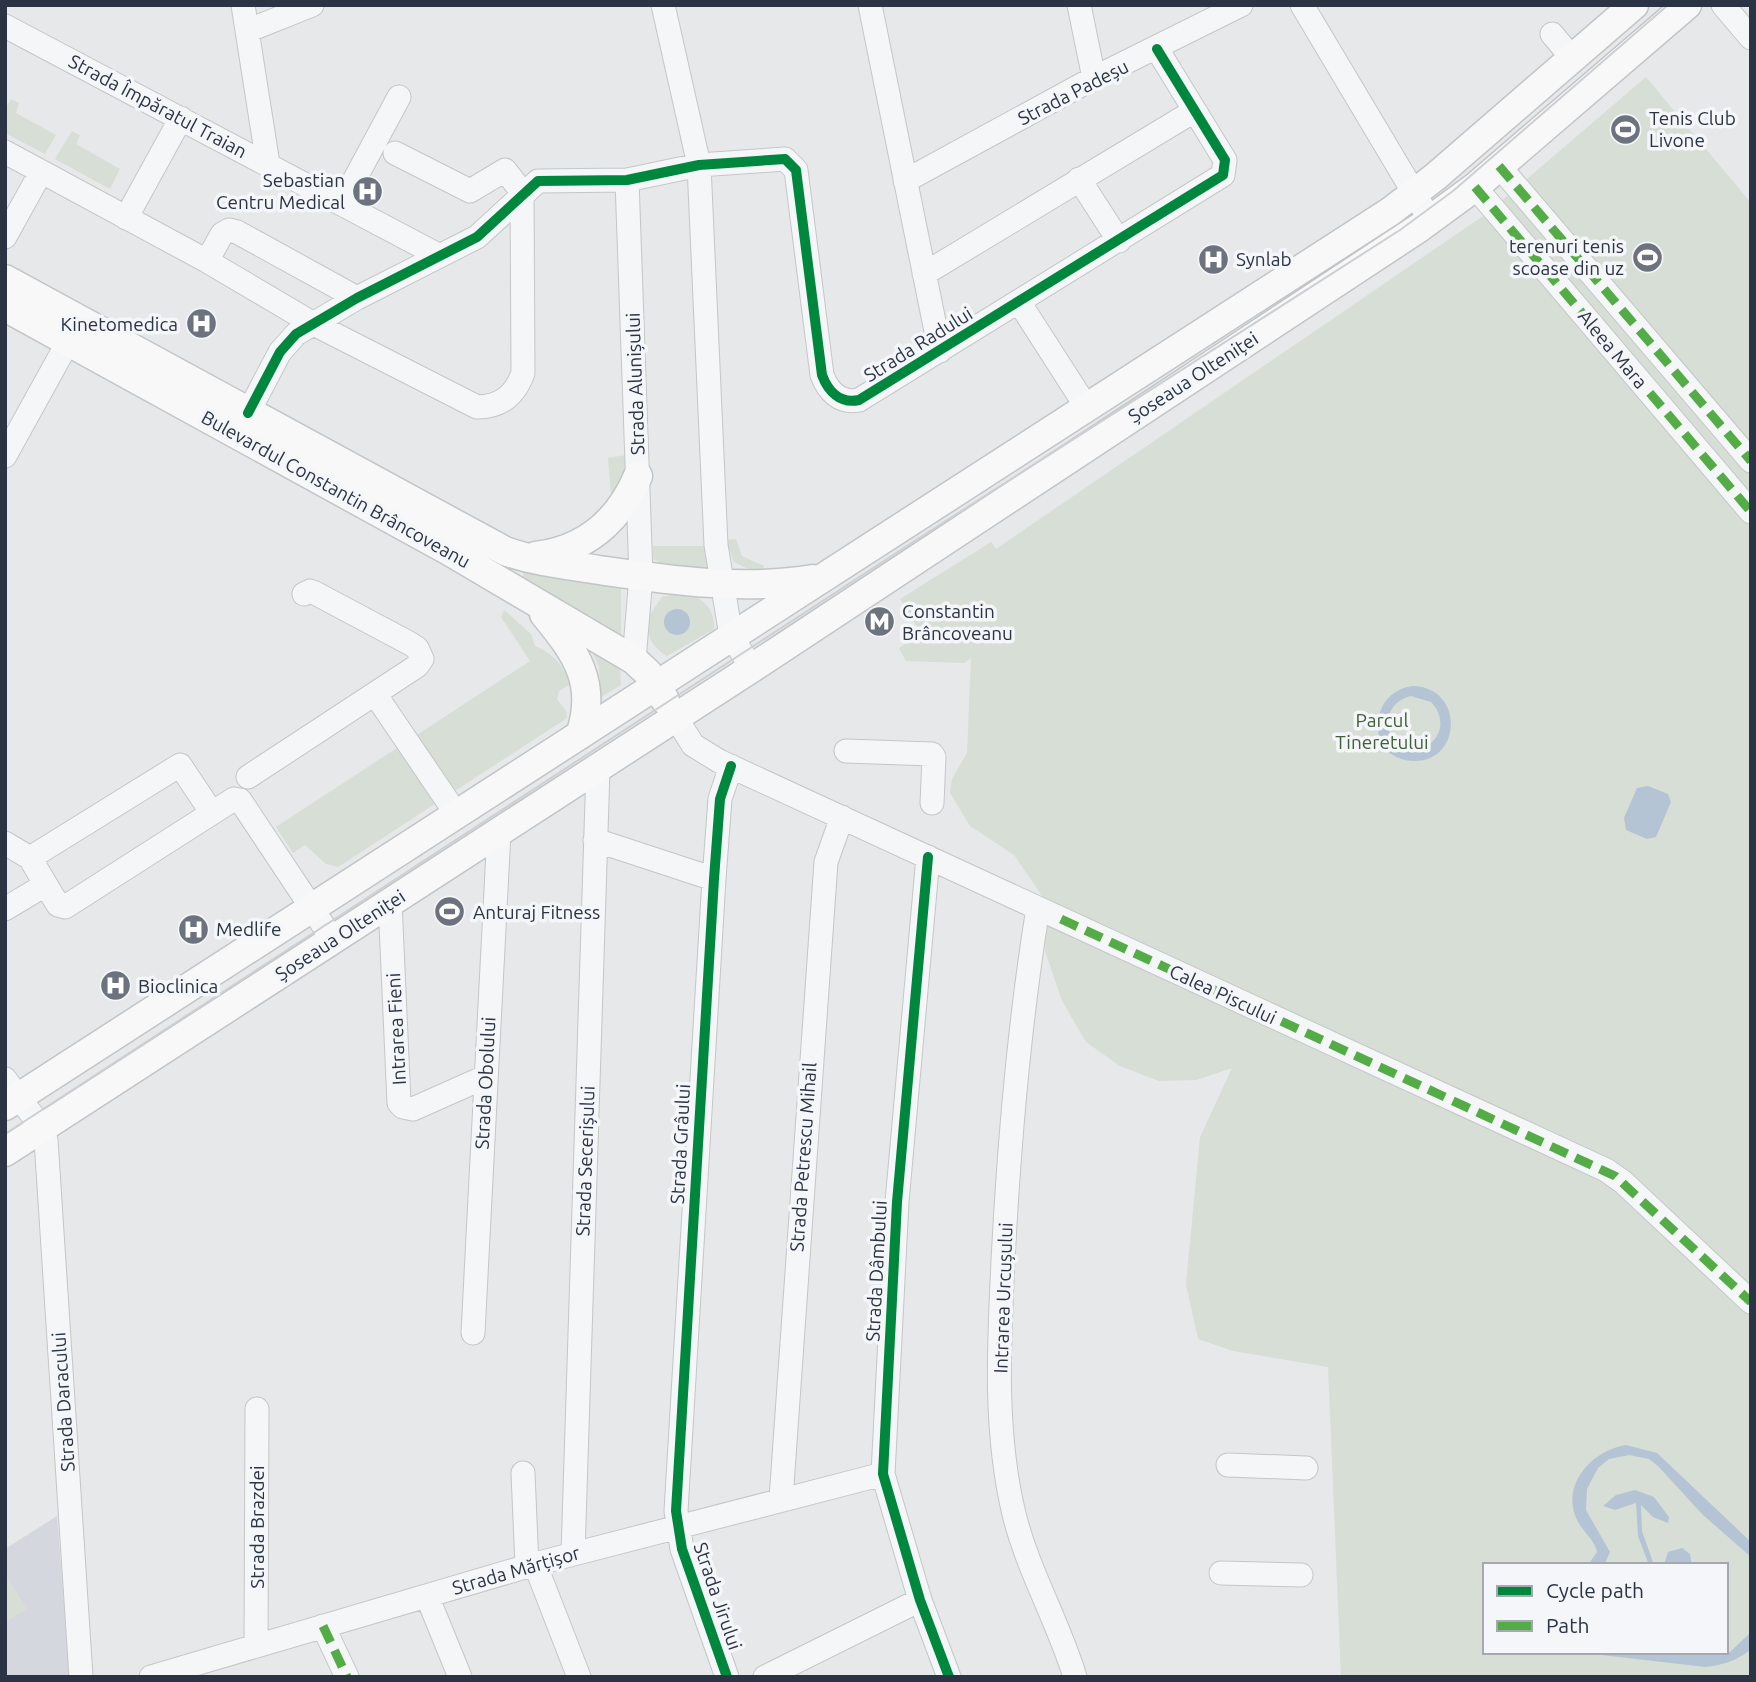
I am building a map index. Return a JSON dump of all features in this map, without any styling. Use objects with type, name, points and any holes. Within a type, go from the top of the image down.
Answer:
[{"type":"main road","name":"Șoseaua Olteniței","points":[[10,1094],[312,908],[1415,194],[1634,5]]},
{"type":"main road","name":"Șoseaua Olteniței","points":[[5,1152],[598,769],[1431,220],[1475,187],[1687,5]]},
{"type":"main road","name":"Bulevardul Constantin Brâncoveanu","points":[[5,279],[461,529],[522,557],[641,576],[722,583],[772,583],[822,577]]},
{"type":"main road","name":"Bulevardul Constantin Brâncoveanu","points":[[5,307],[416,532],[634,660],[657,685]]},
{"type":"main road","points":[[522,557],[557,552],[597,533],[619,511],[638,476]]},
{"type":"main road","points":[[533,601],[568,645],[581,668],[587,709],[580,735]]},
{"type":"main road","points":[[657,685],[676,718]]},
{"type":"street","points":[[243,5],[268,164]]},
{"type":"street","points":[[247,31],[312,5]]},
{"type":"street","points":[[663,5],[699,166],[714,528],[731,636],[752,668]]},
{"type":"street","name":"Strada Radului","points":[[870,5],[940,351]]},
{"type":"street","points":[[1079,5],[1094,78]]},
{"type":"street","name":"Strada Padeșu","points":[[905,181],[1094,78],[1241,5]]},
{"type":"street","points":[[1302,5],[1431,220]]},
{"type":"street","points":[[1723,5],[1751,38]]},
{"type":"street","name":"Strada Împăratul Traian","points":[[5,26],[438,255]]},
{"type":"street","points":[[1552,34],[1572,58]]},
{"type":"street","points":[[924,274],[1194,111],[1157,49]]},
{"type":"street","points":[[342,203],[399,97]]},
{"type":"street","name":"Strada Radului","points":[[699,166],[785,159],[792,163],[796,170],[822,375],[834,394],[846,401],[859,400],[1216,181],[1226,170],[1225,160],[1194,111]]},
{"type":"street","points":[[126,218],[180,118]]},
{"type":"street","points":[[5,152],[207,261],[312,323],[477,407],[502,401],[513,393],[523,373],[522,192],[505,170],[470,191],[395,153]]},
{"type":"street","points":[[438,255],[461,246],[489,228],[522,192],[538,181],[627,180],[699,166]]},
{"type":"street","name":"Aleea Mara","points":[[1499,166],[1751,461]]},
{"type":"street","points":[[5,237],[41,172]]},
{"type":"street","points":[[1079,179],[1119,241]]},
{"type":"street","name":"Strada Alunișului","points":[[627,180],[641,576],[634,660]]},
{"type":"street","name":"Aleea Mara","points":[[1475,187],[1751,512]]},
{"type":"street","points":[[207,261],[222,234],[229,230],[357,298]]},
{"type":"street","name":"Bulevardul Constantin Brâncoveanu","points":[[248,413],[285,345],[312,323],[438,255]]},
{"type":"street","points":[[1019,302],[1087,408]]},
{"type":"street","points":[[5,456],[68,342]]},
{"type":"street","points":[[248,777],[417,666],[422,659],[421,653],[410,643],[315,593],[310,591],[304,594]]},
{"type":"street","points":[[375,694],[457,814]]},
{"type":"street","name":"Calea Piscului","points":[[676,718],[700,750],[731,766],[1606,1170],[1623,1182],[1751,1302]]},
{"type":"street","points":[[846,751],[932,754],[932,803]]},
{"type":"street","name":"Strada Grâului","points":[[676,1527],[714,879],[720,799],[731,766]]},
{"type":"street","points":[[30,858],[174,767],[185,768],[212,813]]},
{"type":"street","name":"Strada Secerișului","points":[[573,1554],[598,769]]},
{"type":"street","points":[[5,843],[30,858],[58,905],[65,907],[234,799],[244,802],[332,940]]},
{"type":"street","name":"Strada Petrescu Mihail","points":[[781,1499],[822,902],[827,855],[842,817]]},
{"type":"street","name":"Strada Obolului","points":[[473,1333],[499,832]]},
{"type":"street","points":[[595,840],[714,879]]},
{"type":"street","name":"Strada Dâmbului","points":[[928,858],[897,1202],[883,1474],[920,1600],[949,1677]]},
{"type":"street","points":[[5,909],[45,885]]},
{"type":"street","name":"Intrarea Fieni","points":[[390,902],[400,1103],[403,1107],[413,1109],[485,1077]]},
{"type":"street","name":"Intrarea Urcușului","points":[[1038,908],[1024,1004],[1006,1209],[999,1348],[1002,1454],[1014,1514],[1032,1573],[1062,1638],[1075,1677]]},
{"type":"street","points":[[10,1094],[42,1128]]},
{"type":"street","name":"Strada Daracului","points":[[42,1128],[48,1164],[81,1677]]},
{"type":"street","name":"Strada Brazdei","points":[[256,1645],[257,1409]]},
{"type":"street","points":[[1228,1465],[1306,1468]]},
{"type":"street","points":[[523,1473],[531,1565],[579,1677]]},
{"type":"street","name":"Strada Mărțișor","points":[[151,1677],[191,1671],[256,1645],[531,1565],[883,1474]]},
{"type":"street","name":"Strada Jirului","points":[[676,1527],[727,1677]]},
{"type":"street","points":[[1221,1573],[1301,1574]]},
{"type":"street","points":[[427,1596],[460,1677]]},
{"type":"street","points":[[765,1677],[920,1600]]},
{"type":"street","points":[[323,1626],[347,1677]]},
{"type":"shaded area","points":[[57,1516],[70,1677],[5,1677],[5,1549]]},
{"type":"green space","name":"Parcul Tineretului","points":[[1646,77],[1751,203],[1751,1677],[1341,1677],[1328,1367],[1233,1351],[1198,1339],[1186,1284],[1200,1137],[1232,1068],[1196,1080],[1159,1081],[1120,1066],[1086,1042],[1062,1001],[1045,951],[1047,903],[1014,855],[970,826],[950,793],[952,779],[967,753],[971,658],[964,663],[906,661],[899,648],[921,633],[900,599],[991,542],[996,549],[1486,214]]},
{"type":"green space","points":[[11,99],[19,103],[16,113],[56,135],[45,154],[5,133],[5,109]]},
{"type":"green space","points":[[72,131],[80,135],[76,144],[120,169],[110,189],[55,159]]},
{"type":"green space","points":[[626,455],[628,478],[605,513],[611,495],[608,458]]},
{"type":"green space","points":[[736,539],[742,556],[764,566],[761,575],[734,562],[726,540]]},
{"type":"green space","points":[[653,546],[707,546],[708,570],[661,563],[653,559]]},
{"type":"green space","points":[[526,570],[616,583],[621,589],[621,636],[618,638],[521,579]]},
{"type":"green space","points":[[684,592],[697,597],[706,605],[712,615],[714,629],[667,656],[651,640],[647,619],[662,597]]},
{"type":"green space","points":[[504,610],[531,634],[535,646],[552,656],[565,672],[569,685],[559,691],[557,699],[566,711],[567,718],[338,867],[326,864],[305,845],[293,853],[276,827],[530,661],[501,617]]},
{"type":"green space","points":[[591,649],[620,666],[621,685],[601,697],[599,667]]},
{"type":"green space","points":[[5,1574],[27,1609],[5,1623]]},
{"type":"water","points":[[677,609],[686,613],[690,622],[686,631],[677,635],[668,631],[664,622],[668,613]]},
{"type":"water","points":[[1414,686],[1431,690],[1443,699],[1449,712],[1451,726],[1448,739],[1440,751],[1428,759],[1412,761],[1396,757],[1386,749],[1379,737],[1380,711],[1388,699],[1399,690]],"holes":[[[1411,696],[1431,702],[1439,716],[1436,737],[1425,747],[1416,750],[1397,744],[1387,728],[1388,716],[1393,707],[1400,700]]]},
{"type":"water","points":[[1648,786],[1668,794],[1671,802],[1656,837],[1647,839],[1626,830],[1624,818],[1637,788]]},
{"type":"water","points":[[1626,1445],[1657,1453],[1751,1542],[1751,1557],[1702,1514],[1658,1466],[1649,1459],[1629,1455],[1609,1459],[1598,1468],[1587,1489],[1586,1510],[1610,1552],[1605,1563],[1586,1563],[1590,1562],[1597,1552],[1594,1543],[1577,1520],[1573,1494],[1583,1471],[1592,1461],[1614,1448]]},
{"type":"water","points":[[1635,1490],[1654,1497],[1669,1517],[1668,1523],[1653,1517],[1641,1505],[1642,1531],[1653,1563],[1648,1563],[1638,1536],[1636,1503],[1615,1510],[1603,1506],[1616,1495]]},
{"type":"water","points":[[1682,1548],[1690,1554],[1692,1563],[1665,1563],[1668,1552]]},
{"type":"water","points":[[1751,1632],[1751,1649],[1746,1653],[1730,1662],[1705,1667],[1593,1654],[1716,1655],[1730,1652]]},
{"type":"tram line","points":[[5,1134],[913,542],[1400,230],[1453,191],[1668,5]]},
{"type":"marked path","points":[[1499,166],[1751,461]]},
{"type":"marked path","points":[[1475,187],[1751,512]]},
{"type":"marked path","points":[[1061,919],[1615,1176],[1751,1302]]},
{"type":"marked path","points":[[323,1626],[347,1677]]},
{"type":"cycle path","points":[[248,413],[280,352],[296,334],[357,298],[477,237],[538,181],[627,180],[699,165],[785,159],[796,170],[822,375],[836,395],[846,400],[859,400],[1223,175],[1225,160],[1157,49]]},
{"type":"cycle path","points":[[727,1677],[682,1549],[676,1511],[714,879],[720,799],[731,766]]},
{"type":"cycle path","points":[[928,857],[897,1202],[883,1474],[920,1600],[949,1677]]},
{"type":"place","name":"Tenis Club Livone","points":[[1626,129]]},
{"type":"place","name":"Sebastian Centru Medical","points":[[368,191]]},
{"type":"place","name":"terenuri tenis scoase din uz","points":[[1647,257]]},
{"type":"place","name":"Synlab","points":[[1213,259]]},
{"type":"place","name":"Kinetomedica","points":[[201,324]]},
{"type":"place","name":"Constantin Brâncoveanu","points":[[879,622]]},
{"type":"place","name":"Anturaj Fitness","points":[[450,912]]},
{"type":"place","name":"Medlife","points":[[193,929]]},
{"type":"place","name":"Bioclinica","points":[[115,986]]}]
